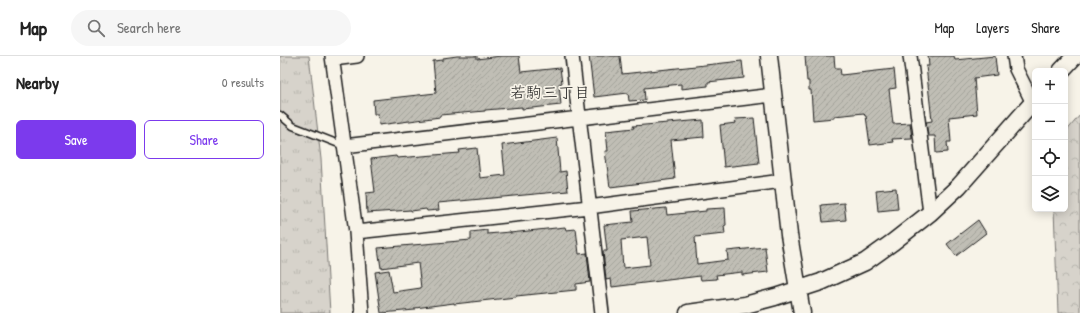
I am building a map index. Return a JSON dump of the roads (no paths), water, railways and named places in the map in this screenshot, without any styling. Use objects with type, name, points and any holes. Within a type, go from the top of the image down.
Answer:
[{"type":"street","points":[[356,56],[332,58],[356,232],[362,313]]},
{"type":"street","points":[[572,56],[578,118],[602,313]]},
{"type":"street","points":[[769,56],[782,182],[802,313]]},
{"type":"street","points":[[910,56],[930,213]]},
{"type":"street","points":[[1014,56],[1016,69],[1032,97]]},
{"type":"street","points":[[1064,68],[1075,56]]},
{"type":"street","points":[[344,146],[773,95]]},
{"type":"street","points":[[688,313],[745,305],[799,290],[821,282],[865,262],[930,213],[959,186],[1032,103]]},
{"type":"street","points":[[356,232],[589,207],[782,182]]},
{"type":"lane","points":[[280,115],[293,126],[344,146]]},
{"type":"district","name":"若駒三丁目","points":[[550,92]]}]
